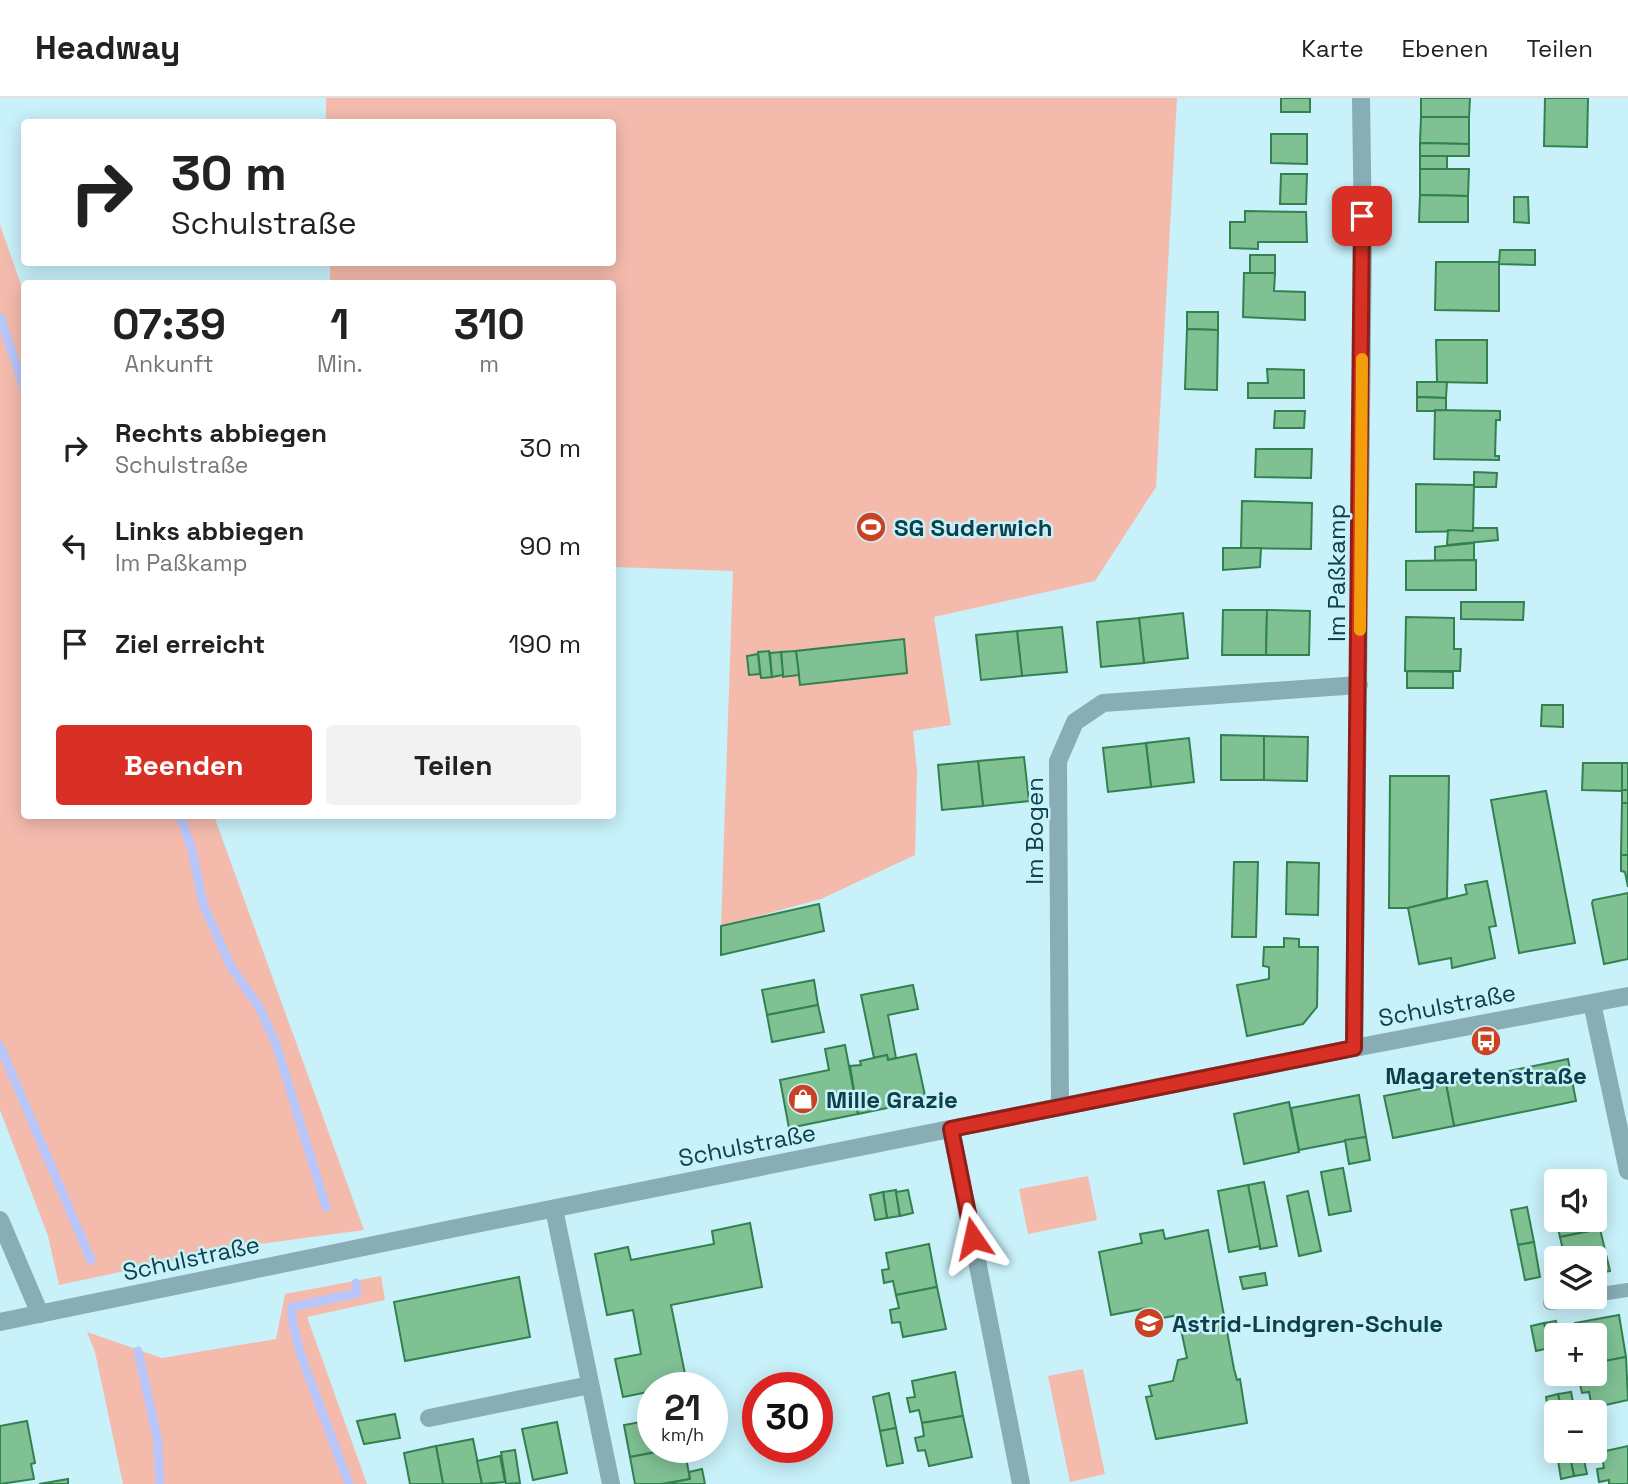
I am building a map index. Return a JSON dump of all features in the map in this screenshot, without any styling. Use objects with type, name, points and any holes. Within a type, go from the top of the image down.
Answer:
[{"type":"street","name":"Im Paßkamp","points":[[1354,1048],[1363,239],[1361,98]]},
{"type":"street","name":"Im Bogen","points":[[1060,1107],[1058,761],[1075,722],[1103,703],[1359,685]]},
{"type":"street","name":"Schulstraße","points":[[0,1322],[1354,1048],[1628,996]]},
{"type":"street","points":[[1592,1003],[1628,1171]]},
{"type":"street","points":[[951,1129],[1021,1484]]},
{"type":"street","points":[[554,1209],[611,1484]]},
{"type":"street","points":[[0,1220],[40,1314]]},
{"type":"street","points":[[429,1418],[590,1385]]},
{"type":"lane","points":[[1607,1293],[1628,1290]]},
{"type":"shaded area","name":"SG Suderwich","points":[[326,98],[1177,98],[1156,487],[1095,581],[934,617],[951,725],[913,731],[917,771],[915,855],[821,899],[721,926],[733,571],[616,567],[616,280],[330,280],[330,266],[616,266],[616,119],[326,119]]},
{"type":"shaded area","points":[[0,225],[21,284],[21,819],[215,819],[364,1230],[238,1247],[59,1285],[48,1236],[0,1110]]},
{"type":"shaded area","points":[[1088,1176],[1097,1220],[1028,1234],[1019,1189]]},
{"type":"shaded area","points":[[381,1276],[385,1300],[307,1317],[367,1484],[123,1484],[95,1352],[87,1332],[162,1358],[276,1339],[285,1294]]},
{"type":"shaded area","points":[[1083,1369],[1105,1474],[1070,1482],[1048,1376]]},
{"type":"building","points":[[1281,98],[1310,98],[1310,112],[1281,112]]},
{"type":"building","points":[[1421,98],[1470,98],[1469,117],[1421,117]]},
{"type":"building","points":[[1545,98],[1588,98],[1587,147],[1544,146]]},
{"type":"building","points":[[1421,117],[1469,117],[1469,144],[1420,143]]},
{"type":"building","points":[[1271,134],[1307,134],[1307,164],[1271,163]]},
{"type":"building","points":[[1420,143],[1469,144],[1469,156],[1420,156]]},
{"type":"building","points":[[1420,156],[1447,156],[1447,169],[1420,169]]},
{"type":"building","points":[[1420,169],[1469,169],[1468,196],[1420,195]]},
{"type":"building","points":[[1281,174],[1307,174],[1306,204],[1280,204]]},
{"type":"building","points":[[1420,195],[1468,196],[1468,222],[1419,222]]},
{"type":"building","points":[[1514,197],[1528,197],[1529,223],[1514,222]]},
{"type":"building","points":[[1245,211],[1306,212],[1307,242],[1258,242],[1258,249],[1230,248],[1230,222],[1245,222]]},
{"type":"building","points":[[1500,250],[1535,250],[1535,265],[1499,264]]},
{"type":"building","points":[[1250,255],[1275,255],[1275,273],[1250,273]]},
{"type":"building","points":[[1436,262],[1499,262],[1499,311],[1435,310]]},
{"type":"building","points":[[1244,273],[1275,273],[1274,291],[1305,292],[1305,320],[1243,317]]},
{"type":"building","points":[[1187,312],[1218,312],[1218,330],[1187,329]]},
{"type":"building","points":[[1187,329],[1218,330],[1217,390],[1185,389]]},
{"type":"building","points":[[1436,340],[1487,340],[1487,383],[1437,382]]},
{"type":"building","points":[[1267,369],[1304,370],[1304,398],[1248,398],[1248,383],[1268,383]]},
{"type":"building","points":[[1417,382],[1447,382],[1446,398],[1417,397]]},
{"type":"building","points":[[1417,397],[1446,398],[1446,411],[1417,411]]},
{"type":"building","points":[[1435,410],[1500,411],[1500,420],[1496,420],[1495,456],[1499,456],[1499,460],[1434,459]]},
{"type":"building","points":[[1275,411],[1305,411],[1304,428],[1274,428]]},
{"type":"building","points":[[1256,449],[1312,449],[1311,478],[1255,477]]},
{"type":"building","points":[[1474,472],[1497,473],[1496,487],[1474,487]]},
{"type":"building","points":[[1416,484],[1474,485],[1473,531],[1416,532]]},
{"type":"building","points":[[1242,501],[1312,503],[1311,549],[1241,548]]},
{"type":"building","points":[[1473,528],[1497,528],[1498,540],[1447,545],[1448,530],[1473,531]]},
{"type":"building","points":[[1474,543],[1474,560],[1435,561],[1435,547]]},
{"type":"building","points":[[1223,548],[1261,548],[1260,567],[1223,570]]},
{"type":"building","points":[[1476,560],[1476,590],[1406,590],[1406,561]]},
{"type":"building","points":[[1461,602],[1524,602],[1523,620],[1461,619]]},
{"type":"building","points":[[1223,610],[1267,610],[1266,655],[1222,655]]},
{"type":"building","points":[[1267,610],[1310,611],[1309,655],[1266,655]]},
{"type":"building","points":[[1183,613],[1188,658],[1144,663],[1139,618]]},
{"type":"building","points":[[1406,617],[1454,618],[1454,649],[1461,649],[1460,671],[1405,671]]},
{"type":"building","points":[[1139,618],[1144,663],[1101,667],[1097,622]]},
{"type":"building","points":[[1062,627],[1067,672],[1022,676],[1017,631]]},
{"type":"building","points":[[1017,631],[1022,676],[981,680],[976,635]]},
{"type":"building","points":[[904,639],[907,673],[800,685],[796,651]]},
{"type":"building","points":[[769,651],[772,677],[761,678],[758,652]]},
{"type":"building","points":[[796,651],[799,675],[783,677],[781,652]]},
{"type":"building","points":[[781,652],[783,675],[772,677],[770,653]]},
{"type":"building","points":[[758,654],[760,674],[749,675],[747,656]]},
{"type":"building","points":[[1407,671],[1453,672],[1453,688],[1407,688]]},
{"type":"building","points":[[1542,705],[1563,705],[1563,727],[1541,726]]},
{"type":"building","points":[[1221,735],[1264,736],[1264,780],[1221,780]]},
{"type":"building","points":[[1264,736],[1308,737],[1307,781],[1264,780]]},
{"type":"building","points":[[1189,738],[1194,782],[1151,787],[1146,743]]},
{"type":"building","points":[[1146,743],[1151,787],[1108,792],[1103,748]]},
{"type":"building","points":[[1024,757],[1029,801],[983,806],[978,761]]},
{"type":"building","points":[[978,761],[983,806],[942,810],[938,765]]},
{"type":"building","points":[[1583,763],[1622,763],[1622,791],[1582,790]]},
{"type":"building","points":[[1622,763],[1628,763],[1628,790],[1622,790]]},
{"type":"building","points":[[1390,776],[1449,776],[1447,898],[1408,908],[1389,908]]},
{"type":"building","points":[[1622,790],[1628,790],[1628,803],[1622,803]]},
{"type":"building","points":[[1546,791],[1575,943],[1519,953],[1491,800]]},
{"type":"building","points":[[1622,803],[1628,803],[1628,855],[1621,855]]},
{"type":"building","points":[[1621,855],[1628,855],[1628,887],[1625,872],[1621,871]]},
{"type":"building","points":[[1234,862],[1258,862],[1256,937],[1232,937]]},
{"type":"building","points":[[1287,862],[1319,863],[1318,915],[1286,914]]},
{"type":"building","points":[[1487,881],[1496,926],[1489,927],[1495,958],[1452,968],[1451,958],[1419,964],[1408,908],[1467,894],[1465,885]]},
{"type":"building","points":[[1628,893],[1628,959],[1604,964],[1593,900]]},
{"type":"building","points":[[819,904],[824,931],[721,955],[721,926]]},
{"type":"building","points":[[1284,938],[1299,939],[1299,947],[1318,947],[1317,1007],[1303,1024],[1247,1036],[1237,985],[1269,979],[1269,967],[1263,966],[1264,947],[1284,947]]},
{"type":"building","points":[[814,980],[818,1005],[767,1015],[762,990]]},
{"type":"building","points":[[913,985],[918,1009],[888,1015],[896,1058],[888,1060],[887,1055],[874,1058],[861,995]]},
{"type":"building","points":[[818,1005],[824,1032],[772,1042],[767,1015]]},
{"type":"building","points":[[845,1045],[858,1114],[789,1128],[780,1080],[829,1070],[825,1049]]},
{"type":"building","points":[[916,1054],[926,1100],[858,1114],[850,1066],[861,1065],[860,1061],[887,1055],[888,1060]]},
{"type":"building","points":[[1568,1059],[1576,1101],[1454,1126],[1446,1084]]},
{"type":"building","points":[[1446,1084],[1454,1126],[1393,1138],[1384,1096]]},
{"type":"building","points":[[1359,1095],[1366,1137],[1299,1150],[1291,1108]]},
{"type":"building","points":[[1289,1102],[1299,1152],[1244,1164],[1234,1114]]},
{"type":"building","points":[[1366,1137],[1370,1160],[1349,1164],[1345,1140]]},
{"type":"building","points":[[1343,1168],[1351,1211],[1329,1215],[1321,1172]]},
{"type":"building","points":[[1264,1182],[1277,1246],[1260,1249],[1248,1185]]},
{"type":"building","points":[[1248,1185],[1260,1246],[1229,1252],[1218,1191]]},
{"type":"building","points":[[896,1190],[900,1216],[887,1218],[883,1192]]},
{"type":"building","points":[[908,1190],[913,1213],[900,1216],[896,1192]]},
{"type":"building","points":[[1308,1191],[1321,1251],[1299,1256],[1287,1196]]},
{"type":"building","points":[[883,1192],[887,1218],[875,1220],[870,1195]]},
{"type":"building","points":[[1527,1207],[1534,1242],[1518,1245],[1511,1210]]},
{"type":"building","points":[[750,1223],[762,1287],[671,1305],[685,1372],[637,1372],[637,1394],[623,1397],[615,1359],[641,1354],[633,1310],[607,1315],[595,1254],[628,1247],[631,1260],[714,1244],[712,1231]]},
{"type":"building","points":[[1163,1230],[1165,1239],[1208,1230],[1247,1423],[1156,1439],[1146,1397],[1152,1396],[1149,1386],[1173,1381],[1178,1360],[1187,1358],[1178,1315],[1157,1319],[1156,1315],[1148,1316],[1147,1308],[1111,1315],[1099,1252],[1142,1243],[1140,1234]]},
{"type":"building","points":[[1559,1232],[1585,1232],[1560,1237]]},
{"type":"building","points":[[1601,1232],[1604,1246],[1562,1246],[1560,1237]]},
{"type":"building","points":[[1534,1242],[1540,1277],[1525,1280],[1518,1245]]},
{"type":"building","points":[[929,1244],[937,1287],[896,1295],[893,1281],[884,1283],[882,1270],[889,1269],[886,1253]]},
{"type":"building","points":[[1265,1273],[1267,1285],[1243,1289],[1240,1277]]},
{"type":"building","points":[[519,1277],[530,1337],[405,1361],[394,1302]]},
{"type":"building","points":[[937,1287],[946,1329],[903,1337],[900,1322],[892,1323],[890,1310],[899,1308],[896,1295]]},
{"type":"building","points":[[1619,1315],[1626,1357],[1607,1361],[1607,1323],[1575,1323]]},
{"type":"building","points":[[1544,1323],[1544,1349],[1536,1351],[1531,1326]]},
{"type":"building","points":[[1626,1357],[1628,1400],[1607,1405],[1607,1400],[1590,1400],[1589,1392],[1582,1393],[1580,1386],[1607,1386],[1607,1361]]},
{"type":"building","points":[[955,1372],[963,1416],[922,1423],[919,1410],[910,1412],[907,1398],[915,1397],[912,1381]]},
{"type":"building","points":[[1571,1392],[1573,1400],[1559,1400],[1558,1394]]},
{"type":"building","points":[[889,1393],[896,1428],[880,1431],[873,1397]]},
{"type":"building","points":[[1558,1394],[1559,1400],[1546,1400],[1546,1397]]},
{"type":"building","points":[[395,1414],[400,1438],[364,1444],[357,1421]]},
{"type":"building","points":[[963,1416],[972,1457],[929,1466],[925,1450],[918,1451],[915,1438],[924,1436],[922,1423]]},
{"type":"building","points":[[27,1421],[35,1463],[31,1464],[34,1479],[0,1484],[0,1426]]},
{"type":"building","points":[[557,1422],[567,1473],[533,1480],[522,1429]]},
{"type":"building","points":[[637,1423],[637,1456],[630,1457],[624,1425]]},
{"type":"building","points":[[896,1428],[903,1463],[887,1466],[880,1431]]},
{"type":"building","points":[[473,1439],[482,1484],[443,1484],[436,1446]]},
{"type":"building","points":[[436,1446],[443,1484],[410,1484],[404,1453]]},
{"type":"building","points":[[1628,1446],[1628,1484],[1609,1484],[1609,1480],[1599,1482],[1597,1469],[1604,1468],[1603,1463],[1607,1463],[1607,1451]]},
{"type":"building","points":[[515,1450],[520,1483],[506,1484],[501,1452]]},
{"type":"building","points":[[500,1456],[505,1482],[482,1484],[477,1461]]},
{"type":"building","points":[[637,1456],[637,1463],[687,1463],[690,1479],[661,1484],[635,1484],[630,1457]]},
{"type":"building","points":[[1558,1463],[1571,1463],[1574,1476],[1561,1479]]},
{"type":"building","points":[[1571,1463],[1585,1463],[1587,1474],[1574,1476]]},
{"type":"building","points":[[702,1469],[705,1484],[665,1484],[690,1479],[689,1472]]},
{"type":"building","points":[[68,1479],[68,1484],[39,1484]]},
{"type":"waterway","points":[[0,317],[21,379]]},
{"type":"waterway","points":[[181,819],[192,850],[203,904],[231,967],[259,1007],[276,1044],[326,1207]]},
{"type":"waterway","points":[[0,1046],[91,1260]]},
{"type":"waterway","points":[[349,1484],[300,1353],[292,1307],[357,1293],[356,1283]]},
{"type":"waterway","points":[[138,1351],[157,1437],[160,1484]]},
{"type":"slow traffic","points":[[1360,630],[1362,359]]},
{"type":"place","name":"SG Suderwich","points":[[871,527]]},
{"type":"place","name":"Magaretenstraße","points":[[1486,1041]]},
{"type":"place","name":"Mille Grazie","points":[[803,1099]]},
{"type":"place","name":"Astrid-Lindgren-Schule","points":[[1149,1323]]},
{"type":"route","points":[[973,1238],[951,1129],[1354,1048],[1362,216]]}]
